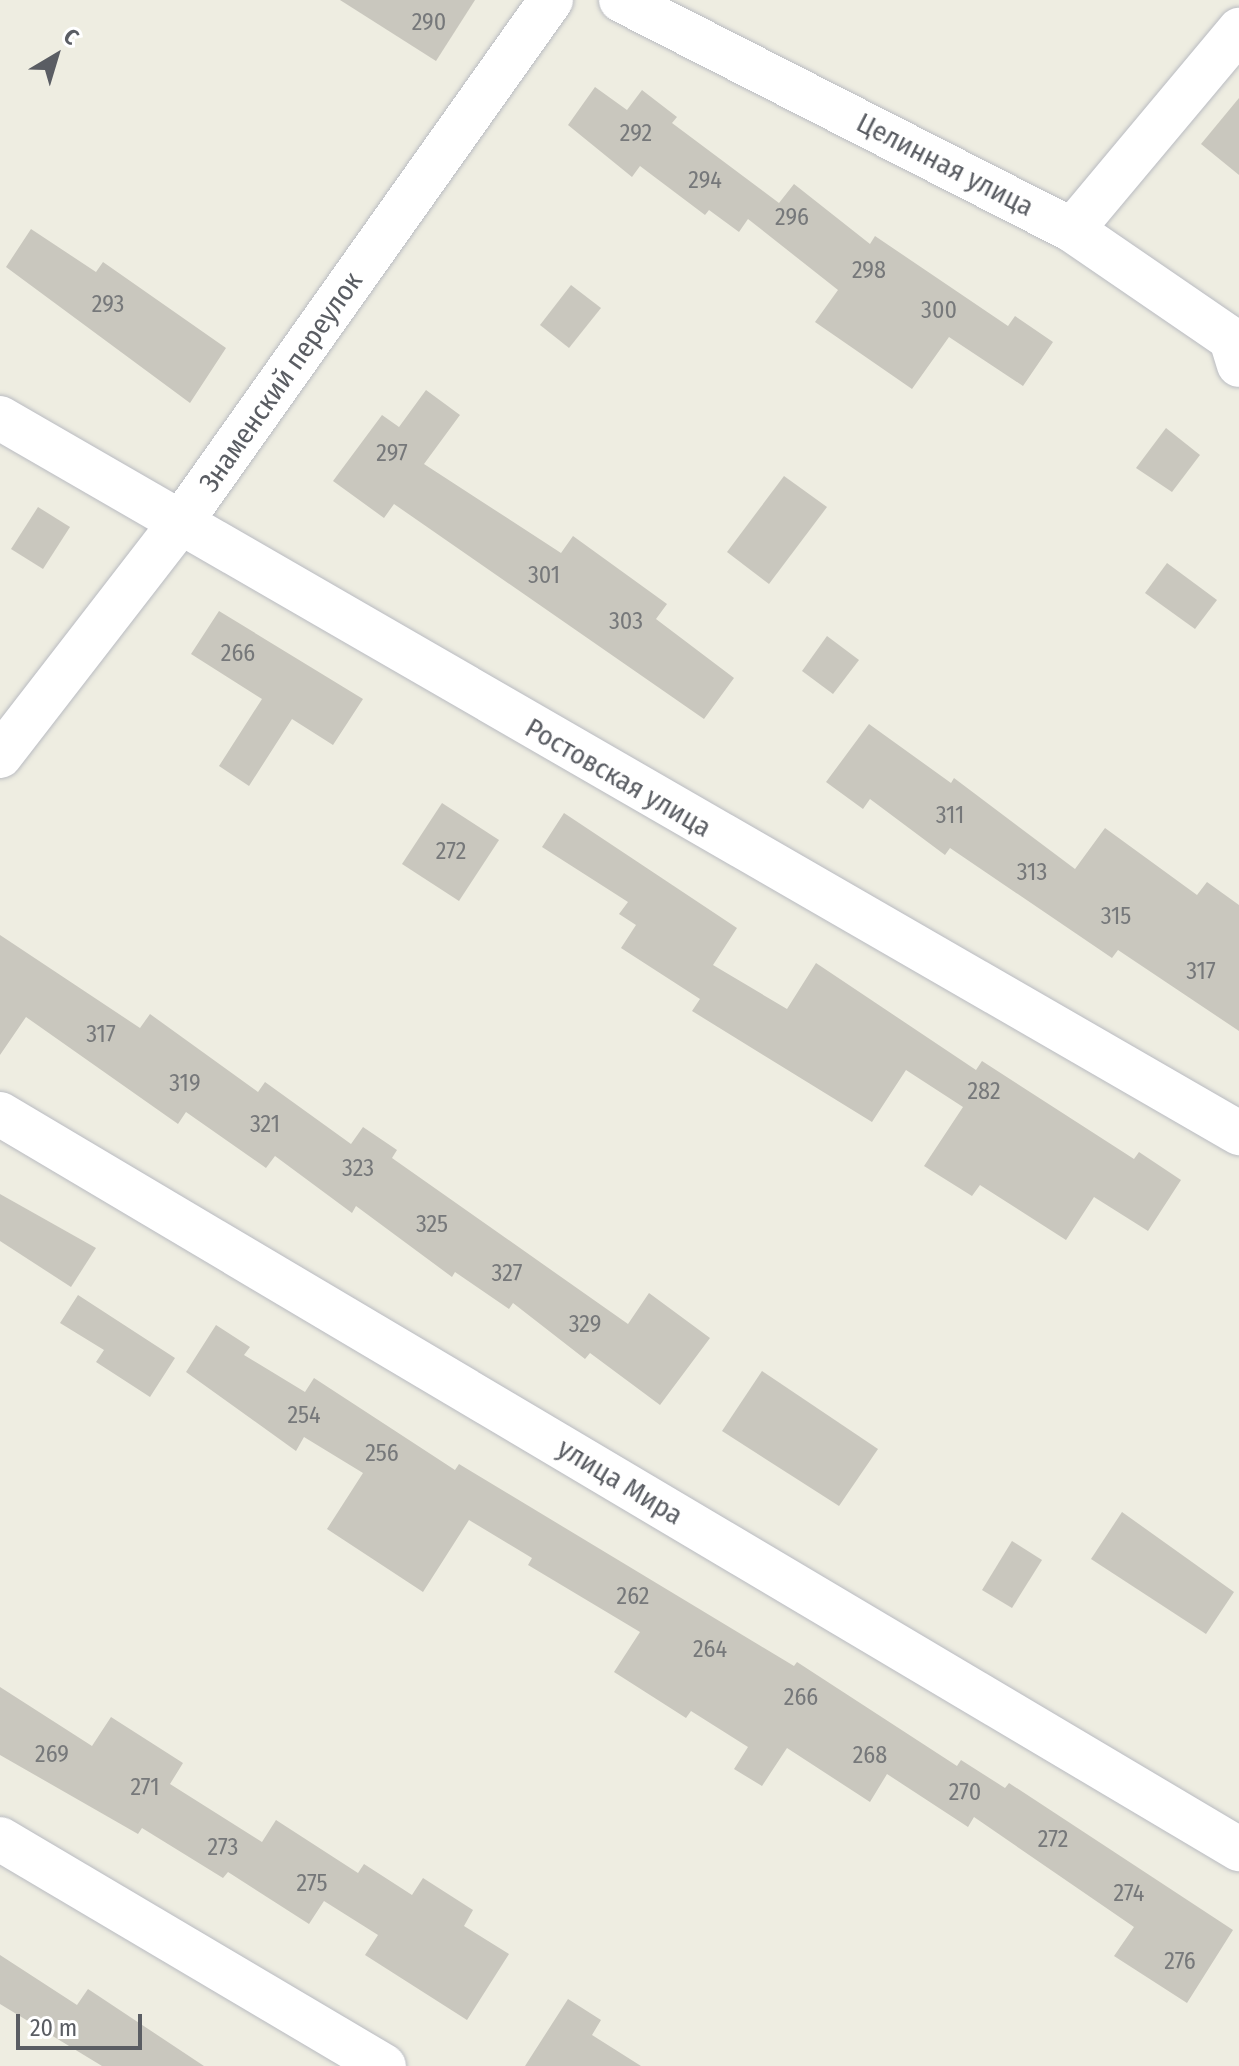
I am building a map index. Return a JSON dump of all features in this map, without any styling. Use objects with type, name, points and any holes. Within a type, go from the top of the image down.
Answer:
[{"type":"street","name":"Знаменский переулок","points":[[0,756],[178,526],[551,0]]},
{"type":"street","name":"Целинная улица","points":[[621,0],[1072,230],[1236,345]]},
{"type":"street","points":[[1072,230],[1239,30]]},
{"type":"street","name":"Ростовская улица","points":[[0,418],[178,526],[1239,1133]]},
{"type":"street","name":"улица Мира","points":[[0,1114],[1239,1849]]},
{"type":"street","points":[[0,1839],[384,2066]]},
{"type":"building","points":[[340,0],[475,0],[436,61]]},
{"type":"building","points":[[595,87],[627,110],[642,90],[677,117],[672,123],[779,203],[794,184],[870,244],[875,236],[1008,326],[1015,316],[1053,342],[1023,386],[949,337],[912,389],[815,322],[838,290],[748,219],[739,232],[709,210],[705,215],[640,166],[632,177],[568,125]]},
{"type":"building","points":[[1239,98],[1239,175],[1201,144]]},
{"type":"building","points":[[31,229],[96,272],[103,262],[226,348],[190,403],[6,267]]},
{"type":"building","points":[[571,285],[601,308],[569,348],[540,325]]},
{"type":"building","points":[[426,390],[460,415],[424,464],[561,553],[573,536],[667,604],[656,619],[734,678],[704,719],[394,504],[384,518],[333,481],[382,415],[399,427]]},
{"type":"building","points":[[1166,428],[1200,455],[1172,492],[1136,468]]},
{"type":"building","points":[[784,476],[827,507],[769,584],[727,552]]},
{"type":"building","points":[[38,507],[70,527],[43,569],[11,549]]},
{"type":"building","points":[[1167,563],[1217,600],[1195,629],[1145,593]]},
{"type":"building","points":[[219,611],[363,699],[333,745],[292,719],[249,786],[219,766],[262,699],[191,654]]},
{"type":"building","points":[[827,636],[859,660],[833,694],[802,671]]},
{"type":"building","points":[[869,724],[951,783],[954,778],[1075,869],[1105,828],[1197,895],[1207,882],[1239,905],[1239,1031],[1118,950],[1112,958],[950,848],[945,855],[870,799],[863,809],[826,782]]},
{"type":"building","points":[[442,803],[499,840],[459,901],[402,864]]},
{"type":"building","points":[[564,813],[737,928],[713,965],[787,1009],[816,963],[976,1070],[982,1061],[1134,1159],[1139,1152],[1181,1180],[1148,1231],[1094,1197],[1066,1240],[980,1185],[972,1196],[924,1166],[963,1107],[906,1070],[872,1122],[692,1011],[700,999],[621,948],[636,925],[619,914],[628,902],[542,847]]},
{"type":"building","points":[[0,935],[140,1028],[150,1014],[258,1092],[265,1082],[351,1144],[363,1127],[397,1150],[392,1158],[628,1324],[649,1293],[710,1338],[660,1405],[590,1353],[585,1359],[513,1303],[509,1309],[455,1272],[452,1277],[356,1206],[352,1213],[275,1156],[266,1168],[186,1112],[178,1124],[26,1017],[0,1055]]},
{"type":"building","points":[[0,1194],[96,1248],[71,1287],[0,1241]]},
{"type":"building","points":[[78,1295],[175,1358],[150,1397],[96,1362],[104,1350],[60,1323]]},
{"type":"building","points":[[216,1325],[250,1347],[244,1355],[305,1392],[314,1378],[455,1470],[459,1464],[794,1666],[797,1662],[957,1766],[961,1760],[1005,1788],[1009,1783],[1233,1930],[1187,2003],[1114,1956],[1134,1927],[974,1817],[968,1827],[887,1774],[870,1802],[787,1748],[762,1786],[734,1769],[748,1747],[691,1711],[686,1718],[614,1672],[640,1632],[528,1565],[532,1558],[469,1520],[423,1592],[327,1529],[363,1473],[304,1437],[296,1451],[186,1372]]},
{"type":"building","points":[[762,1371],[878,1449],[839,1506],[722,1431]]},
{"type":"building","points":[[1122,1512],[1234,1592],[1206,1634],[1091,1559]]},
{"type":"building","points":[[1012,1541],[1042,1560],[1012,1608],[982,1590]]},
{"type":"building","points":[[0,1687],[92,1746],[111,1717],[183,1763],[170,1784],[262,1842],[276,1820],[358,1873],[364,1864],[412,1895],[423,1878],[473,1910],[464,1926],[509,1954],[467,2020],[365,1955],[378,1935],[324,1901],[309,1924],[228,1872],[223,1878],[142,1828],[138,1834],[0,1755]]},
{"type":"building","points":[[0,1955],[77,2005],[88,1989],[204,2066],[102,2066],[0,2004]]},
{"type":"building","points":[[568,1999],[601,2020],[592,2035],[641,2066],[525,2066]]}]
